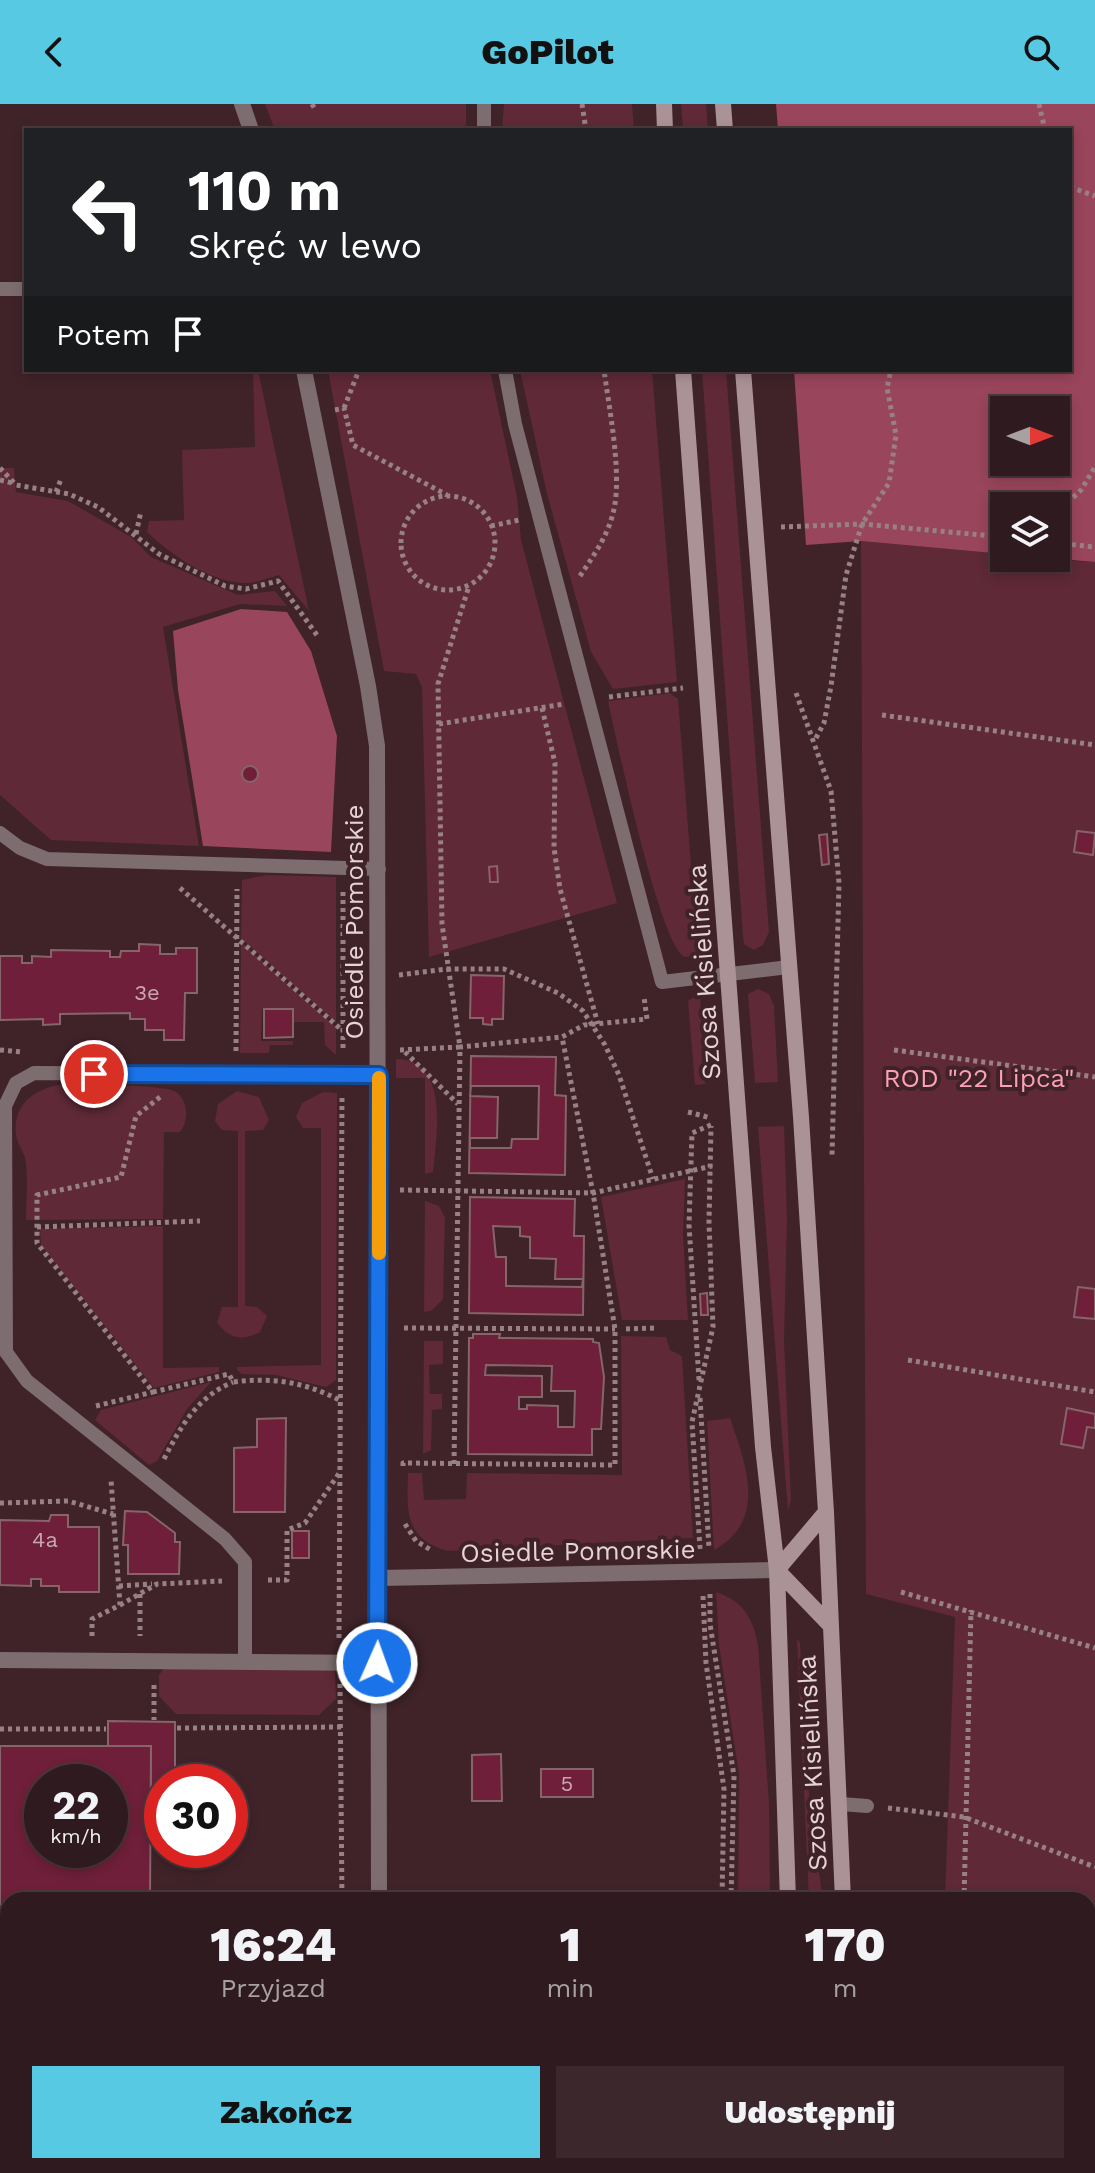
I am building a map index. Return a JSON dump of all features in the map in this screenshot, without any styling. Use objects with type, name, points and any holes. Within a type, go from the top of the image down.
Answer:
[{"type":"street","points":[[242,104],[250,128]]},
{"type":"street","points":[[664,104],[665,128]]},
{"type":"street","points":[[723,104],[725,128]]},
{"type":"street","name":"Osiedle Pomorskie","points":[[304,372],[377,746],[379,1892]]},
{"type":"street","name":"Szosa Kisielińska","points":[[683,372],[763,1447],[777,1570],[829,1624]]},
{"type":"street","name":"Szosa Kisielińska","points":[[743,372],[789,967],[826,1512],[843,1892]]},
{"type":"street","points":[[788,1892],[777,1570],[826,1512]]},
{"type":"street","name":"Osiedle Pomorskie","points":[[380,1578],[777,1570]]},
{"type":"street","points":[[0,1660],[377,1663]]},
{"type":"lane","points":[[484,104],[484,128]]},
{"type":"lane","points":[[0,289],[24,289]]},
{"type":"lane","points":[[505,372],[515,424],[590,699],[662,982],[789,967]]},
{"type":"lane","points":[[0,833],[20,848],[47,859],[379,869]]},
{"type":"lane","points":[[245,1662],[245,1562],[225,1539],[27,1381],[6,1352],[5,1106],[16,1083],[34,1073],[379,1075]]},
{"type":"lane","points":[[841,1804],[867,1806]]},
{"type":"path","points":[[312,104],[316,111]]},
{"type":"path","points":[[582,104],[586,128]]},
{"type":"path","points":[[1039,104],[1045,128]]},
{"type":"path","points":[[1072,188],[1095,196]]},
{"type":"path","points":[[358,372],[344,408],[353,445],[450,496],[478,507],[491,526],[495,549],[490,564],[469,586],[438,684],[442,924],[460,1047],[454,1464]]},
{"type":"path","points":[[560,591],[580,577],[600,547],[614,509],[616,481],[604,372]]},
{"type":"path","points":[[833,1091],[839,883],[831,791],[815,739],[824,723],[846,575],[862,524],[889,483],[896,435],[887,388],[891,372]]},
{"type":"path","points":[[314,416],[344,408]]},
{"type":"path","points":[[1070,501],[1081,490],[1095,467]]},
{"type":"path","points":[[0,468],[13,483]]},
{"type":"path","points":[[56,492],[61,479]]},
{"type":"path","points":[[0,480],[56,492],[98,507],[159,554],[225,586],[246,589],[278,581],[319,638]]},
{"type":"path","points":[[450,496],[420,505],[409,516],[400,545],[404,560],[423,584],[454,590],[469,586]]},
{"type":"path","points":[[136,534],[141,511]]},
{"type":"path","points":[[491,526],[511,521]]},
{"type":"path","points":[[781,527],[862,524],[990,536]]},
{"type":"path","points":[[1070,544],[1095,547]]},
{"type":"path","points":[[439,724],[590,699],[684,688]]},
{"type":"path","points":[[542,708],[555,763],[554,848],[560,889],[595,1024],[619,1075],[653,1179]]},
{"type":"path","points":[[882,715],[1095,745]]},
{"type":"path","points":[[148,862],[343,1031]]},
{"type":"path","points":[[236,1074],[234,934],[238,864]]},
{"type":"path","points":[[342,1892],[339,1665],[343,867]]},
{"type":"path","points":[[379,977],[447,969],[504,969],[558,993],[595,1024]]},
{"type":"path","points":[[459,1104],[401,1050],[562,1037],[595,1024],[642,1020]]},
{"type":"path","points":[[403,1473],[403,1463],[615,1465],[615,1329],[593,1193],[562,1037]]},
{"type":"path","points":[[894,1050],[1095,1077]]},
{"type":"path","points":[[153,1392],[37,1243],[37,1195],[121,1177],[136,1116],[158,1102],[163,1090],[155,1074]]},
{"type":"path","points":[[688,1112],[711,1118]]},
{"type":"path","points":[[709,1551],[689,1225],[692,1133],[720,1124]]},
{"type":"path","points":[[379,1190],[593,1193],[712,1166]]},
{"type":"path","points":[[5,1228],[200,1221]]},
{"type":"path","points":[[379,1328],[615,1329]]},
{"type":"path","points":[[626,1329],[656,1328]]},
{"type":"path","points":[[908,1360],[1095,1392]]},
{"type":"path","points":[[67,1413],[229,1374],[233,1382]]},
{"type":"path","points":[[150,1479],[198,1403],[213,1390],[233,1382],[283,1380],[305,1385],[341,1401]]},
{"type":"path","points":[[109,1447],[120,1605]]},
{"type":"path","points":[[119,1586],[287,1580],[287,1530],[305,1523],[340,1471]]},
{"type":"path","points":[[0,1503],[68,1501],[114,1514]]},
{"type":"path","points":[[402,1517],[416,1541],[439,1553]]},
{"type":"path","points":[[685,1549],[700,1549]]},
{"type":"path","points":[[93,1642],[92,1619],[157,1584]]},
{"type":"path","points":[[702,1591],[706,1663],[724,1789],[722,1892]]},
{"type":"path","points":[[710,1591],[710,1624],[734,1776],[731,1892]]},
{"type":"path","points":[[901,1592],[1095,1648]]},
{"type":"path","points":[[140,1593],[140,1642]]},
{"type":"path","points":[[964,1892],[971,1610]]},
{"type":"path","points":[[154,1697],[154,1720]]},
{"type":"path","points":[[177,1728],[342,1727]]},
{"type":"path","points":[[0,1729],[106,1729]]},
{"type":"path","points":[[867,1806],[964,1817],[1095,1867]]},
{"type":"green space","points":[[265,104],[466,104],[466,128],[274,128]]},
{"type":"green space","points":[[504,104],[632,104],[634,128],[502,128]]},
{"type":"green space","points":[[681,104],[706,104],[708,128],[683,128]]},
{"type":"green space","points":[[253,372],[258,372],[309,611],[279,575],[248,583],[220,579],[180,559],[147,532],[149,521],[184,520],[182,450],[255,447]]},
{"type":"green space","points":[[328,372],[490,372],[517,497],[521,540],[617,903],[429,957],[422,687],[416,674],[384,671]]},
{"type":"green space","points":[[520,372],[652,372],[677,682],[613,689],[591,652],[547,494]]},
{"type":"green space","points":[[702,372],[726,372],[769,932],[763,945],[754,950],[744,944]]},
{"type":"green space","points":[[0,468],[14,468],[16,492],[68,501],[131,537],[151,557],[238,595],[275,591],[287,606],[240,604],[163,627],[199,846],[51,840],[0,795]]},
{"type":"green space","name":"ROD \"22 Lipca\"","points":[[861,541],[990,553],[990,572],[1070,572],[1070,561],[1095,562],[1095,1892],[945,1892],[955,1617],[866,1594]]},
{"type":"green space","points":[[670,693],[678,699],[698,955],[685,957],[675,945],[652,882],[608,701]]},
{"type":"green space","points":[[267,875],[336,877],[336,1023],[241,938],[242,880]]},
{"type":"green space","points":[[241,942],[336,1027],[336,1055],[325,1045],[324,1022],[293,1022],[292,1009],[262,1009],[261,1041],[293,1041],[293,1045],[270,1045],[269,1053],[240,1053]]},
{"type":"green space","points":[[758,989],[769,994],[774,1006],[778,1082],[755,1083],[748,994]]},
{"type":"green space","points":[[700,993],[705,1084],[695,1085],[688,1001]]},
{"type":"green space","points":[[396,1059],[414,1063],[425,1072],[433,1086],[437,1122],[433,1172],[425,1174],[425,1078],[396,1078]]},
{"type":"green space","points":[[65,1084],[169,1089],[183,1100],[186,1111],[183,1127],[180,1132],[164,1132],[163,1219],[26,1220],[27,1171],[25,1156],[16,1135],[18,1114],[36,1093]]},
{"type":"green space","points":[[237,1091],[259,1097],[269,1120],[263,1130],[245,1131],[245,1306],[257,1307],[267,1316],[260,1332],[242,1338],[226,1332],[217,1323],[222,1307],[238,1307],[238,1131],[222,1130],[215,1121],[218,1104]]},
{"type":"green space","points":[[323,1092],[337,1093],[336,1380],[326,1387],[276,1375],[242,1374],[237,1370],[237,1367],[321,1365],[321,1128],[303,1128],[296,1117],[302,1103]]},
{"type":"green space","points":[[784,1126],[787,1219],[784,1341],[791,1500],[788,1511],[758,1127]]},
{"type":"green space","points":[[685,1179],[683,1235],[688,1320],[622,1320],[601,1197]]},
{"type":"green space","points":[[425,1201],[439,1206],[445,1218],[443,1299],[431,1311],[424,1312]]},
{"type":"green space","points":[[163,1226],[163,1368],[219,1367],[219,1372],[154,1388],[41,1245],[40,1229]]},
{"type":"green space","points":[[621,1336],[666,1337],[670,1350],[682,1356],[693,1538],[448,1551],[423,1539],[411,1522],[408,1473],[422,1473],[424,1500],[466,1499],[467,1473],[622,1475]]},
{"type":"green space","points":[[424,1341],[443,1341],[443,1364],[429,1365],[430,1394],[442,1394],[442,1409],[432,1410],[431,1450],[423,1454]]},
{"type":"green space","points":[[211,1382],[187,1409],[157,1461],[149,1465],[95,1420],[101,1410]]},
{"type":"green space","points":[[730,1418],[746,1473],[747,1507],[742,1523],[731,1538],[714,1550],[707,1421]]},
{"type":"green space","points":[[716,1592],[733,1600],[745,1612],[758,1645],[769,1804],[770,1892],[738,1892],[739,1774],[719,1645]]},
{"type":"green space","points":[[797,1638],[800,1643],[810,1809],[822,1892],[809,1892]]},
{"type":"green space","points":[[164,1668],[335,1670],[336,1699],[319,1715],[176,1714],[159,1696],[159,1675]]},
{"type":"shaded area","points":[[776,104],[1095,104],[1095,562],[1070,560],[1070,492],[990,492],[990,553],[861,541],[806,545],[794,372],[1072,372],[1072,128],[778,128]]},
{"type":"shaded area","points":[[241,609],[287,612],[311,651],[337,736],[331,852],[203,846],[178,690],[173,631]]},
{"type":"building","points":[[247,766],[253,766],[258,774],[256,780],[247,782],[242,777],[242,771]]},
{"type":"building","points":[[1077,831],[1095,833],[1093,855],[1074,852]]},
{"type":"building","points":[[827,834],[829,864],[822,865],[819,835]]},
{"type":"building","points":[[497,866],[498,882],[490,882],[489,867]]},
{"type":"building","points":[[139,944],[160,945],[160,954],[176,954],[176,948],[197,948],[197,993],[185,993],[184,1040],[164,1040],[164,1030],[145,1030],[145,1019],[130,1019],[130,1013],[60,1014],[60,1024],[43,1025],[43,1019],[0,1020],[0,956],[22,956],[22,963],[32,963],[32,956],[51,957],[51,950],[110,951],[110,957],[120,957],[121,951],[139,951]]},
{"type":"building","points":[[471,975],[504,976],[503,1019],[492,1019],[492,1025],[483,1024],[483,1018],[470,1018]]},
{"type":"building","points":[[264,1009],[293,1009],[293,1037],[264,1038]]},
{"type":"building","points":[[471,1056],[556,1057],[555,1095],[566,1096],[565,1175],[469,1173],[470,1096],[498,1097],[497,1138],[470,1138],[470,1148],[511,1148],[512,1139],[538,1139],[539,1086],[471,1086],[470,1092]]},
{"type":"building","points":[[470,1197],[575,1199],[574,1236],[584,1236],[583,1315],[469,1313]],"holes":[[[493,1226],[520,1227],[520,1236],[530,1237],[530,1258],[556,1259],[555,1279],[583,1279],[582,1287],[506,1286],[506,1257],[496,1257]]]},
{"type":"building","points":[[1078,1287],[1095,1289],[1095,1319],[1074,1317]]},
{"type":"building","points":[[707,1293],[708,1315],[701,1315],[700,1294]]},
{"type":"building","points":[[473,1334],[500,1334],[499,1338],[593,1339],[593,1342],[599,1343],[604,1377],[601,1429],[592,1429],[592,1455],[468,1454],[469,1338],[473,1338]],"holes":[[[486,1365],[552,1366],[551,1391],[575,1391],[574,1427],[558,1427],[558,1406],[527,1405],[527,1409],[519,1409],[519,1397],[542,1397],[542,1376],[485,1375]]]},
{"type":"building","points":[[1067,1408],[1095,1414],[1095,1428],[1087,1427],[1083,1448],[1061,1444]]},
{"type":"building","points":[[286,1418],[285,1512],[234,1512],[234,1448],[257,1447],[257,1419]]},
{"type":"building","points":[[125,1511],[147,1512],[175,1533],[175,1542],[180,1542],[179,1574],[128,1574],[128,1545],[123,1545]]},
{"type":"building","points":[[51,1515],[68,1515],[68,1527],[99,1527],[99,1592],[59,1592],[59,1586],[41,1586],[41,1579],[31,1579],[31,1586],[0,1585],[0,1520],[49,1521]]},
{"type":"building","points":[[292,1531],[309,1531],[309,1558],[292,1558]]},
{"type":"building","points":[[108,1721],[175,1722],[175,1764],[151,1764],[151,1746],[108,1746]]},
{"type":"building","points":[[0,1746],[151,1746],[151,1764],[144,1764],[144,1868],[150,1868],[150,1892],[0,1892]]},
{"type":"building","points":[[501,1754],[502,1801],[472,1801],[472,1755]]},
{"type":"building","points":[[541,1769],[593,1769],[593,1797],[541,1797]]},
{"type":"slow traffic","points":[[379,1078],[379,1253]]},
{"type":"route","points":[[94,1074],[379,1075],[380,1578],[377,1663]]}]
